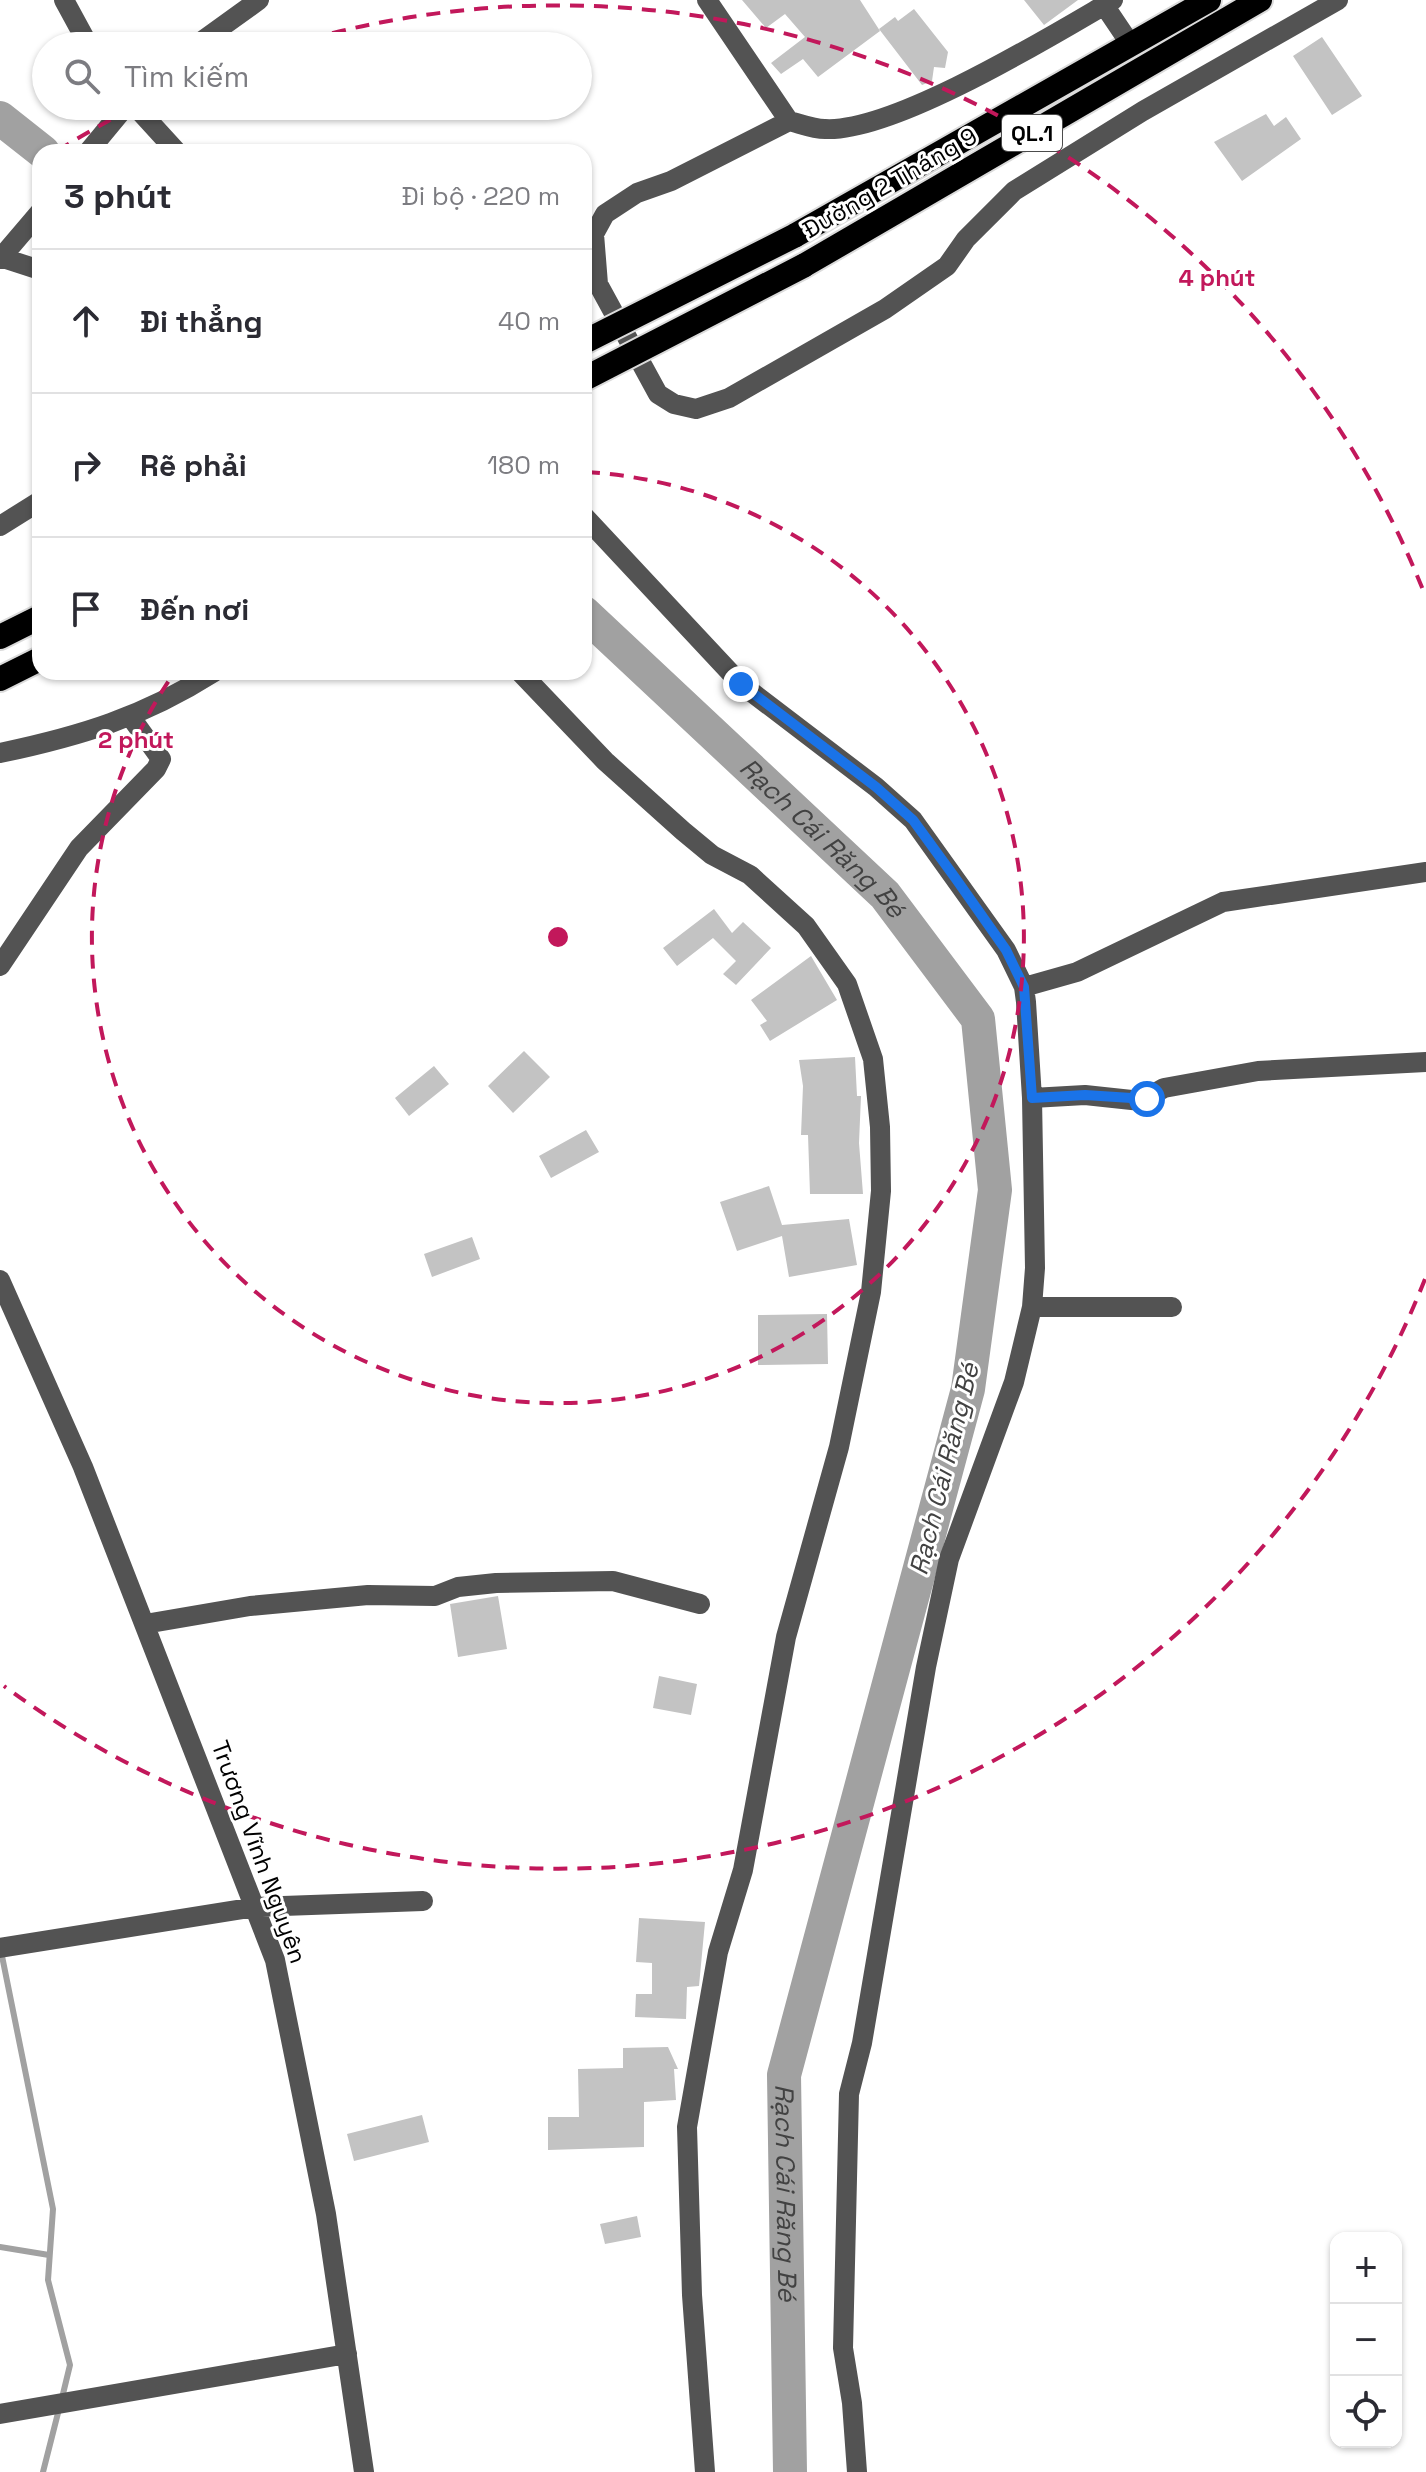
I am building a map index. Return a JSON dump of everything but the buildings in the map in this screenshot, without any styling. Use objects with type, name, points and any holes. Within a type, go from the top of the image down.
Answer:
[{"type":"highway","name":"Đường 2 Tháng 9","points":[[592,338],[794,236],[1209,0]]},
{"type":"highway","name":"Đường 2 Tháng 9","points":[[592,375],[803,266],[1260,0]]},
{"type":"highway","points":[[0,637],[32,621]]},
{"type":"highway","points":[[2,678],[32,663]]},
{"type":"street","points":[[64,0],[81,32]]},
{"type":"street","points":[[214,32],[259,0]]},
{"type":"street","points":[[707,0],[789,121]]},
{"type":"street","points":[[1131,45],[1109,3],[955,88],[874,120],[826,130],[789,121],[671,181],[637,193],[605,214],[594,234],[598,284],[658,394],[674,404],[696,409],[729,398],[885,309],[947,266],[966,239],[1014,191],[1328,2]]},
{"type":"street","points":[[94,144],[114,120]]},
{"type":"street","points":[[148,120],[170,144]]},
{"type":"street","points":[[32,222],[1,258],[32,267]]},
{"type":"street","points":[[0,526],[32,506]]},
{"type":"street","points":[[592,525],[741,684],[876,787],[913,820],[1006,950],[1024,987],[1032,1098],[1035,1268],[1032,1307],[1014,1382],[949,1559],[926,1667],[862,2043],[849,2094],[843,2348],[852,2403],[857,2472]]},
{"type":"street","points":[[0,753],[78,736],[130,716],[199,680]]},
{"type":"street","points":[[528,680],[605,761],[683,831],[712,855],[750,875],[806,926],[847,984],[873,1059],[880,1127],[881,1191],[871,1292],[839,1447],[786,1637],[743,1870],[718,1952],[687,2127],[692,2295],[705,2472]]},
{"type":"street","points":[[0,966],[79,848],[156,769],[161,759],[158,752],[130,716]]},
{"type":"street","points":[[1024,987],[1077,972],[1223,902],[1426,872]]},
{"type":"street","points":[[1032,1098],[1085,1095],[1141,1101],[1164,1088],[1258,1071],[1426,1062]]},
{"type":"street","name":"Trương Vĩnh Nguyên","points":[[0,1280],[83,1467],[275,1960],[326,2214],[364,2472]]},
{"type":"street","points":[[1032,1307],[1172,1307]]},
{"type":"street","points":[[145,1624],[250,1606],[368,1595],[435,1596],[458,1587],[496,1583],[613,1581],[700,1604]]},
{"type":"street","points":[[10,1947],[255,1907],[423,1901]]},
{"type":"street","points":[[0,2414],[347,2354]]},
{"type":"waterway","name":"Rạch Cái Răng Bé","points":[[0,118],[33,144]]},
{"type":"waterway","name":"Rạch Cái Răng Bé","points":[[592,620],[885,895],[978,1019],[995,1190],[968,1389],[784,2075],[790,2472]]},
{"type":"waterway","points":[[1,1951],[53,2209],[48,2280],[70,2365],[62,2398]]},
{"type":"waterway","points":[[0,2247],[49,2255]]},
{"type":"waterway","points":[[43,2472],[59,2409]]},
{"type":"route","points":[[741,684],[876,787],[913,820],[1006,950],[1024,987],[1032,1098],[1085,1095],[1147,1099]]}]
